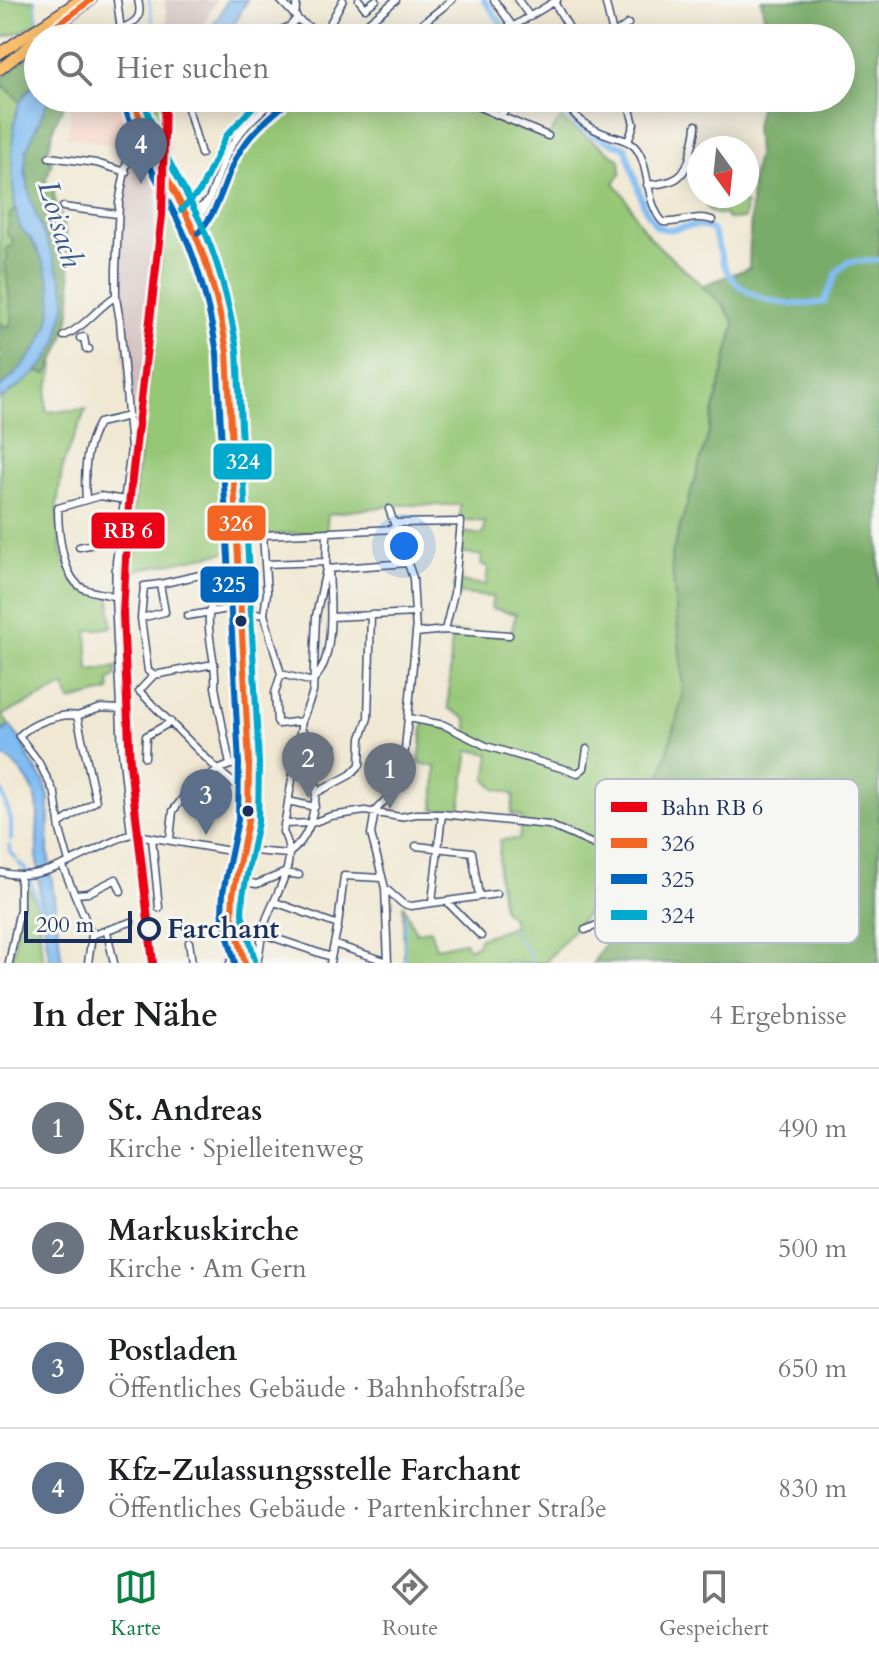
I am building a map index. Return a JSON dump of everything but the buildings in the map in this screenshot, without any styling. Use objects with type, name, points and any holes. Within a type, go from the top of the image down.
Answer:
[{"type":"highway","points":[[53,24],[80,0]]},
{"type":"highway","points":[[56,24],[91,0]]},
{"type":"highway","points":[[0,53],[24,42]]},
{"type":"highway","points":[[0,69],[24,49]]},
{"type":"street","points":[[117,0],[120,24]]},
{"type":"street","points":[[130,24],[141,14],[138,0]]},
{"type":"street","points":[[280,0],[305,24]]},
{"type":"street","points":[[291,24],[296,17],[297,0]]},
{"type":"street","points":[[330,24],[343,0]]},
{"type":"street","points":[[359,0],[365,8],[376,0]]},
{"type":"street","points":[[366,24],[396,0]]},
{"type":"street","points":[[422,24],[452,0]]},
{"type":"street","points":[[494,0],[506,24]]},
{"type":"street","points":[[518,0],[530,17]]},
{"type":"street","points":[[605,0],[610,24]]},
{"type":"street","points":[[517,24],[551,2],[566,24]]},
{"type":"street","points":[[137,112],[144,137],[191,226],[212,280],[227,352],[250,797],[232,915],[245,963]]},
{"type":"street","points":[[189,112],[201,154]]},
{"type":"street","points":[[191,226],[203,214],[231,146],[261,112]]},
{"type":"street","points":[[492,112],[548,136]]},
{"type":"street","points":[[499,115],[503,112]]},
{"type":"street","points":[[573,112],[589,127],[628,142],[639,153],[655,209],[663,222],[695,217],[712,220]]},
{"type":"street","points":[[628,142],[634,124],[631,112]]},
{"type":"street","points":[[647,185],[673,181],[684,173],[696,125]]},
{"type":"street","points":[[131,834],[120,709],[115,597],[131,460],[116,296],[117,214],[131,139],[141,129]]},
{"type":"street","points":[[131,145],[144,137]]},
{"type":"street","points":[[49,157],[96,163],[126,172]]},
{"type":"street","points":[[187,218],[209,200]]},
{"type":"street","points":[[63,207],[117,214]]},
{"type":"street","points":[[64,336],[89,321],[116,296]]},
{"type":"street","points":[[80,338],[84,337],[86,349],[89,349]]},
{"type":"street","points":[[86,499],[86,454],[99,423],[129,416]]},
{"type":"street","points":[[115,597],[82,588],[71,574],[62,554],[58,508],[100,496],[125,500]]},
{"type":"street","points":[[334,944],[388,963],[385,888],[371,834],[375,811],[388,797],[403,770],[416,633],[408,563],[389,509]]},
{"type":"street","points":[[302,721],[279,724],[277,721],[275,693],[281,674],[264,614],[267,593],[263,535],[327,534],[461,522],[454,593],[445,630]]},
{"type":"street","points":[[314,680],[323,666],[331,617],[327,534]]},
{"type":"street","points":[[79,547],[120,539]]},
{"type":"street","points":[[265,564],[327,567],[408,563]]},
{"type":"street","points":[[257,963],[263,934],[284,885],[288,863],[284,824],[302,721],[312,697],[316,616],[327,567]]},
{"type":"street","points":[[154,675],[148,671],[141,618],[144,586],[209,573],[214,592],[210,610],[217,704],[230,765]]},
{"type":"street","points":[[141,618],[165,612],[160,584]]},
{"type":"street","points":[[187,616],[210,610],[264,614]]},
{"type":"street","points":[[331,617],[416,613]]},
{"type":"street","points":[[316,793],[354,772],[360,765],[361,738],[368,718],[371,614]]},
{"type":"street","points":[[416,633],[445,630],[509,635]]},
{"type":"street","points":[[214,664],[154,675],[139,691],[218,770],[250,797]]},
{"type":"street","points":[[281,674],[314,680]]},
{"type":"street","points":[[88,963],[92,935],[63,866],[55,794],[51,783],[19,736],[64,715],[77,716],[101,708],[120,709]]},
{"type":"street","points":[[59,824],[96,801],[77,716]]},
{"type":"street","points":[[409,718],[444,725],[486,746],[578,773],[584,768],[587,749]]},
{"type":"street","points":[[145,757],[146,736],[171,722]]},
{"type":"street","points":[[294,766],[315,766],[321,761],[319,748],[301,730]]},
{"type":"street","points":[[319,748],[333,746]]},
{"type":"street","points":[[170,839],[176,807],[197,785],[230,765],[249,764]]},
{"type":"street","points":[[0,872],[27,874],[63,866],[131,834],[242,851],[288,854],[301,843],[312,823],[316,793],[315,766]]},
{"type":"street","points":[[288,801],[315,807]]},
{"type":"street","points":[[284,824],[312,823],[331,816],[375,811],[400,817],[442,814],[549,825],[595,845]]},
{"type":"street","points":[[432,902],[442,814]]},
{"type":"street","points":[[152,838],[159,908]]},
{"type":"street","points":[[416,846],[472,852],[479,896]]},
{"type":"street","points":[[236,881],[257,884],[284,873],[299,875]]},
{"type":"street","points":[[9,963],[27,874]]},
{"type":"street","points":[[263,934],[330,960],[344,876],[382,878]]},
{"type":"street","points":[[76,894],[88,893],[116,879],[121,891]]},
{"type":"street","points":[[385,888],[403,904],[411,906],[497,894]]},
{"type":"street","points":[[446,901],[481,936]]},
{"type":"street","points":[[275,902],[338,925]]},
{"type":"street","points":[[92,935],[131,922]]},
{"type":"street","points":[[585,930],[595,926]]},
{"type":"street","points":[[107,932],[114,963]]},
{"type":"street","points":[[189,942],[192,963]]},
{"type":"street","points":[[230,963],[234,956],[242,952]]},
{"type":"shaded area","points":[[165,0],[216,0],[204,24],[167,24]]},
{"type":"shaded area","points":[[71,112],[126,112],[127,149],[68,136]]},
{"type":"shaded area","points":[[129,151],[145,153],[157,186],[157,200],[140,402],[127,404],[115,233]]},
{"type":"green space","points":[[0,0],[35,0],[38,22],[24,24],[21,32],[0,38]]},
{"type":"green space","points":[[761,0],[879,0],[879,963],[593,963],[605,943],[859,943],[859,779],[660,779],[682,699],[683,684],[671,557],[706,443],[735,324],[725,306],[701,286],[749,268],[751,208],[759,208],[759,136],[756,136],[755,127],[758,112],[855,112],[855,24],[765,24]]},
{"type":"green space","points":[[24,60],[24,97],[21,102],[4,86],[0,90],[0,80]]},
{"type":"green space","points":[[4,86],[21,102],[14,135],[15,210],[10,214],[13,239],[9,257],[12,321],[8,328],[0,320],[0,90]]},
{"type":"green space","points":[[43,112],[61,112],[47,155],[52,163],[45,182],[53,186],[68,241],[71,302],[66,330],[47,374],[37,372],[58,341],[66,297],[31,202],[26,151]]},
{"type":"green space","points":[[143,112],[163,112],[165,171]]},
{"type":"green space","points":[[265,112],[485,112],[548,136],[561,119],[620,160],[621,174],[614,183],[643,229],[716,299],[735,323],[706,443],[671,557],[683,684],[682,699],[660,779],[595,779],[595,904],[545,963],[404,963],[403,904],[416,933],[430,929],[436,948],[465,942],[469,949],[480,938],[513,926],[511,916],[503,910],[498,874],[500,840],[519,839],[522,817],[511,814],[514,795],[496,789],[486,780],[490,754],[469,750],[460,811],[434,809],[436,767],[419,763],[424,720],[467,735],[467,719],[448,708],[452,633],[510,636],[516,614],[491,608],[493,597],[454,593],[455,581],[486,585],[488,567],[481,564],[482,556],[459,552],[461,532],[483,535],[485,522],[460,519],[460,505],[397,505],[328,514],[326,532],[237,536],[237,550],[126,572],[169,195],[190,229],[199,222],[211,203],[233,147]]},
{"type":"green space","points":[[707,208],[746,208],[744,219],[728,219],[725,215],[712,213]]},
{"type":"green space","points":[[15,210],[44,264],[52,301],[50,318],[37,348],[0,388],[0,320],[8,328],[12,321],[5,262],[8,257],[5,252],[7,247],[12,247],[13,239],[7,235],[10,214]]},
{"type":"green space","points":[[54,362],[46,396],[47,412],[86,409],[63,464],[57,505],[61,554],[81,588],[110,597],[112,627],[87,631],[89,671],[116,667],[116,676],[109,681],[110,691],[70,701],[65,686],[2,715],[9,725],[2,731],[0,400],[37,372],[47,374]]},
{"type":"green space","points":[[24,886],[33,896],[36,906],[44,963],[11,963]]},
{"type":"water","points":[[227,0],[247,0],[233,24],[213,24]]},
{"type":"water","points":[[23,98],[24,112],[43,112],[26,151],[25,171],[31,202],[66,297],[58,341],[45,363],[0,400],[0,388],[26,362],[44,335],[52,303],[42,260],[33,242],[22,230],[17,215],[13,147],[16,116]]},
{"type":"water","points":[[0,725],[5,731],[9,725],[20,739],[44,781],[49,798],[48,851],[62,963],[50,963],[45,934],[38,875],[37,802],[23,774],[0,754]]},
{"type":"waterway","points":[[35,0],[38,23]]},
{"type":"waterway","points":[[149,0],[153,24]]},
{"type":"waterway","points":[[484,0],[501,24]]},
{"type":"waterway","points":[[564,112],[584,130],[625,147],[644,207],[656,226],[671,229],[697,225],[712,230],[727,271],[745,290],[757,296],[784,303],[824,302],[837,272],[848,262],[879,260]]},
{"type":"waterway","points":[[0,786],[11,820],[11,840]]},
{"type":"waterway","points":[[10,846],[16,859]]},
{"type":"waterway","points":[[19,863],[26,870],[41,910],[46,912]]},
{"type":"waterway","points":[[405,913],[405,963]]},
{"type":"waterway","points":[[510,928],[529,952],[532,963]]},
{"type":"transit line","name":"326","points":[[59,24],[91,0]]},
{"type":"transit line","name":"325","points":[[127,112],[194,259],[208,306],[217,353],[239,764],[238,820],[223,892],[222,915],[235,963]]},
{"type":"transit line","name":"326","points":[[138,112],[204,257],[218,304],[227,352],[249,764],[248,821],[233,894],[232,915],[245,963]]},
{"type":"transit line","name":"324","points":[[147,112],[213,252],[237,350],[259,764],[258,822],[242,914],[255,960]]},
{"type":"transit line","points":[[153,963],[130,764],[123,614],[129,505],[162,215],[165,112]]},
{"type":"transit line","name":"324","points":[[181,210],[200,191],[226,136],[248,112]]},
{"type":"transit line","name":"325","points":[[198,233],[216,206],[240,150],[276,112]]},
{"type":"place","name":"Kfz-Zulassungsstelle Farchant","points":[[141,184]]},
{"type":"place","name":"Markuskirche","points":[[308,798]]},
{"type":"place","name":"St. Andreas","points":[[390,809]]},
{"type":"place","name":"Postladen","points":[[206,835]]},
{"type":"place","name":"Farchant","points":[[149,929]]},
{"type":"water label","name":"Loisach","points":[[60,224]]}]
